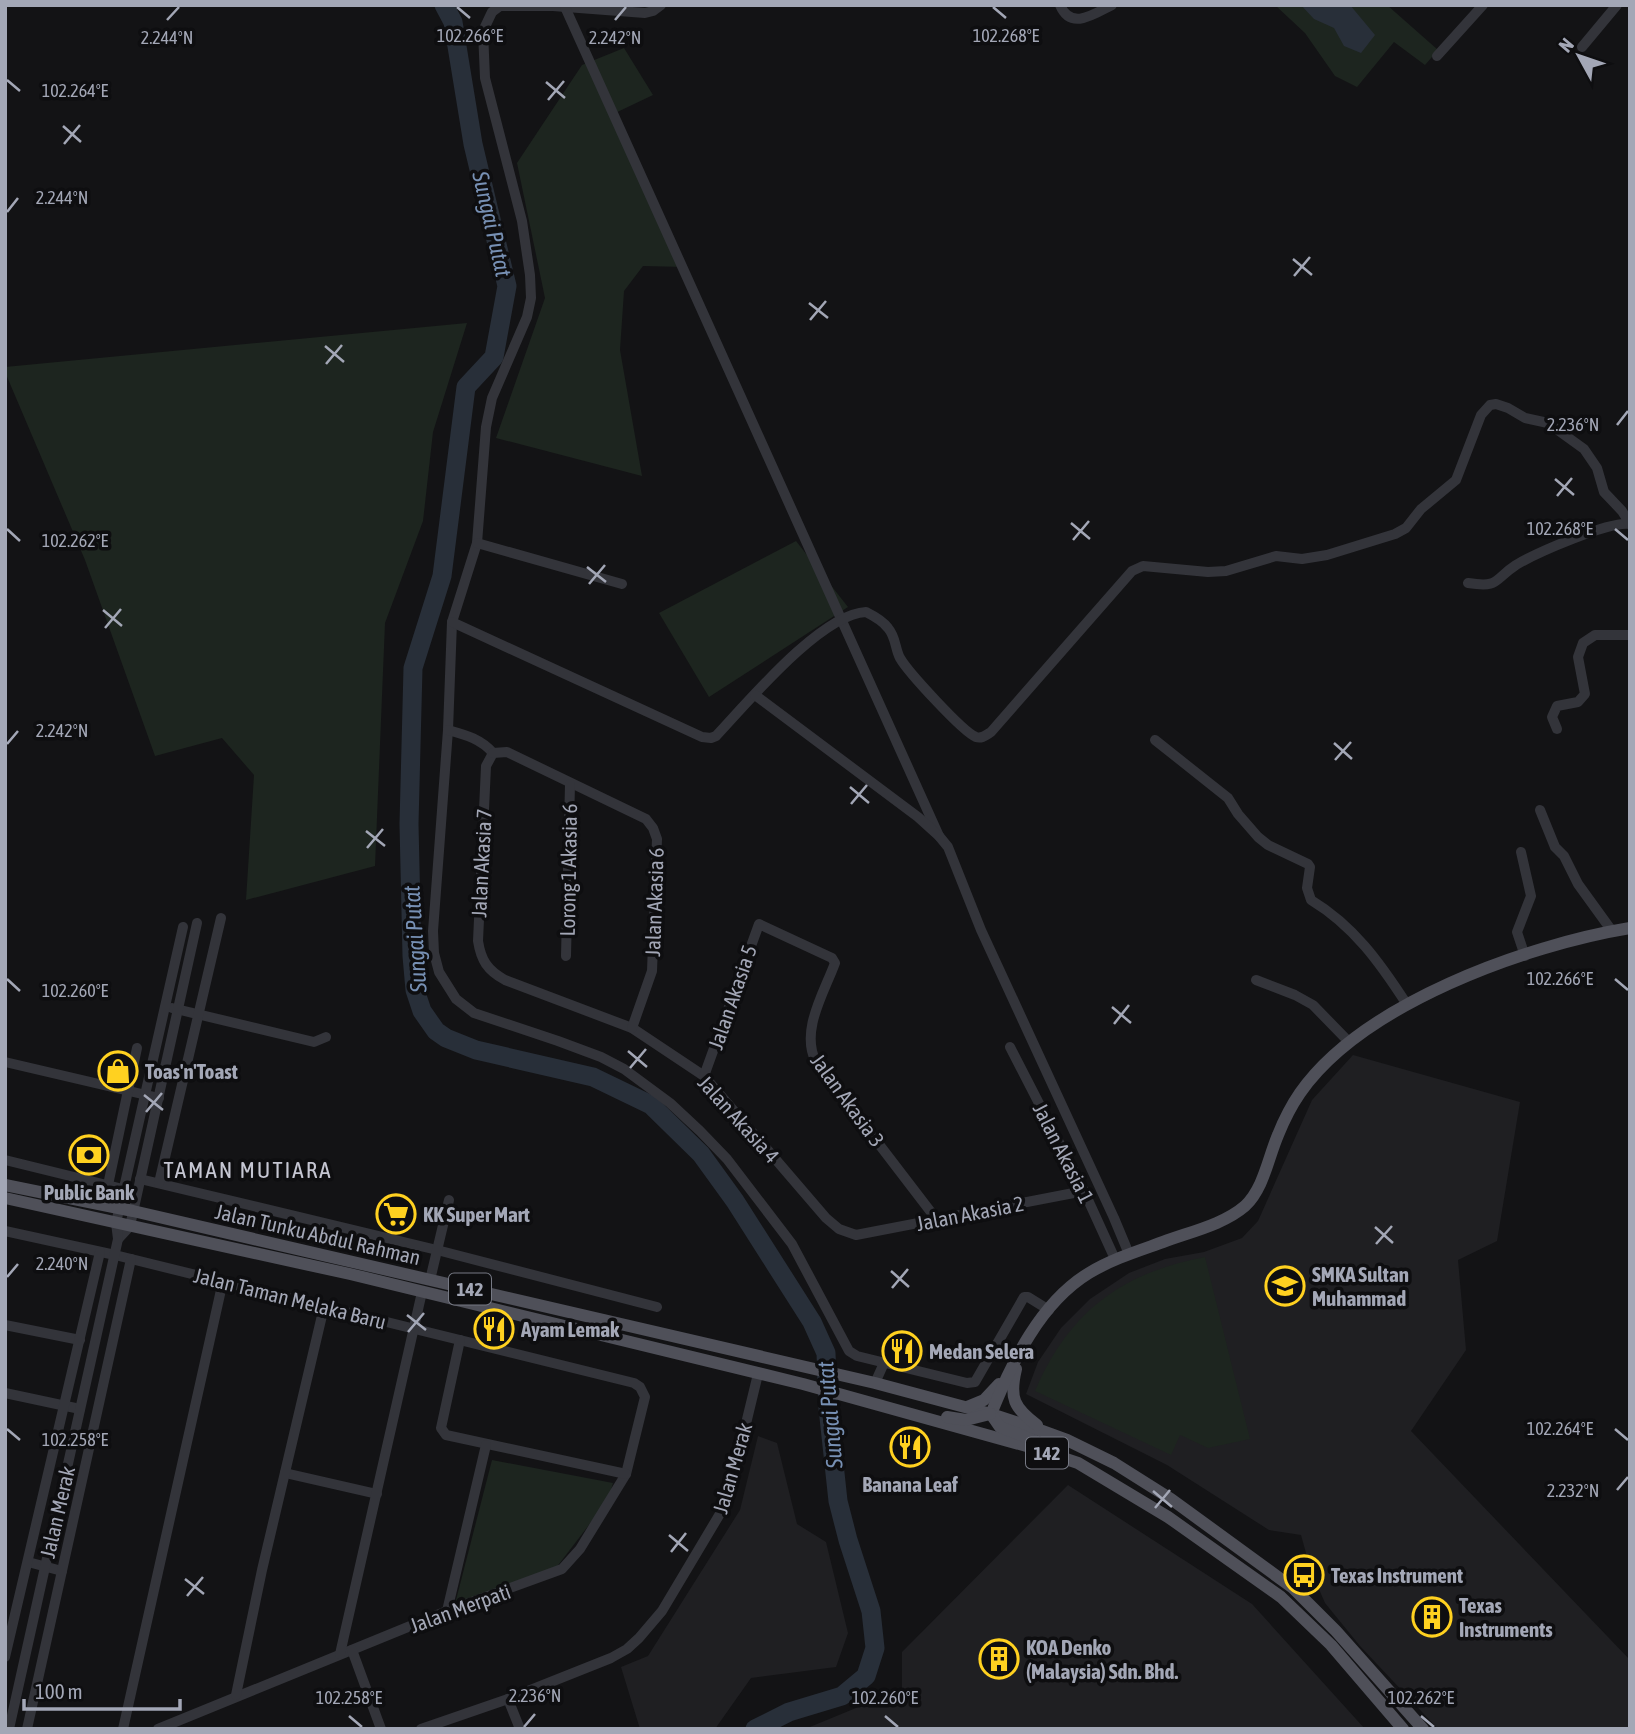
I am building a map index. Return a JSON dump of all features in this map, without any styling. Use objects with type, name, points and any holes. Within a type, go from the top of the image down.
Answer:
[{"type":"main road","points":[[966,1407],[979,1404],[990,1395],[1049,1310],[1078,1281],[1115,1259],[1217,1222],[1246,1205],[1260,1185],[1288,1111],[1318,1070],[1349,1042],[1406,1003],[1480,972],[1525,956],[1630,928]]},
{"type":"main road","name":"Jalan Tunku Abdul Rahman","points":[[5,1185],[133,1211],[875,1383],[990,1414],[1067,1440],[1114,1463],[1171,1499],[1293,1588],[1336,1631],[1423,1729]]},
{"type":"main road","name":"Jalan Tunku Abdul Rahman","points":[[5,1198],[422,1292],[803,1384],[1030,1447],[1087,1468],[1168,1517],[1281,1597],[1331,1645],[1403,1729]]},
{"type":"main road","points":[[990,1414],[1020,1352]]},
{"type":"main road","points":[[1020,1352],[1013,1382],[1016,1405],[1037,1425],[1067,1440]]},
{"type":"main road","points":[[872,1403],[965,1420],[990,1414]]},
{"type":"main road","points":[[990,1414],[1005,1430],[1053,1447],[1087,1468]]},
{"type":"street","points":[[662,5],[653,12],[645,13],[552,6],[500,6],[492,12],[483,31],[485,78],[522,221],[531,298],[527,317],[492,398],[486,427],[477,543],[452,622],[448,730],[433,931],[434,953],[439,972],[448,990],[474,1013],[601,1057],[624,1069],[670,1103],[727,1159],[792,1244],[849,1352],[967,1383],[975,1382],[1024,1297],[1049,1310]]},
{"type":"street","points":[[1060,5],[1064,13],[1079,21],[1112,5]]},
{"type":"street","points":[[1437,56],[1483,5]]},
{"type":"street","points":[[1582,47],[1617,5]]},
{"type":"street","points":[[565,7],[939,836],[953,859],[981,930],[1129,1254]]},
{"type":"street","points":[[452,622],[702,737],[711,738],[803,647],[841,618],[866,612],[883,622],[894,637],[898,656],[905,666],[962,727],[975,737],[982,737],[991,732],[1037,682],[1132,571],[1143,566],[1226,571],[1276,556],[1302,559],[1327,555],[1406,528],[1421,509],[1456,480],[1481,415],[1490,405],[1496,404],[1525,418],[1548,423],[1584,449],[1597,468],[1604,492],[1622,510],[1630,524],[1608,525],[1589,533],[1516,565],[1495,583],[1485,586],[1468,583]]},
{"type":"street","points":[[477,543],[622,584]]},
{"type":"street","points":[[1557,729],[1552,717],[1558,706],[1578,702],[1585,694],[1578,657],[1583,643],[1595,635],[1630,635]]},
{"type":"street","points":[[755,695],[918,817],[939,836]]},
{"type":"street","name":"Jalan Akasia 6","points":[[448,730],[470,736],[493,753],[507,752],[646,819],[653,828],[657,839],[652,971],[632,1028]]},
{"type":"street","points":[[1155,740],[1228,798],[1238,814],[1268,845],[1310,867],[1307,888],[1311,900],[1366,945],[1406,1003]]},
{"type":"street","name":"Jalan Akasia 7","points":[[491,972],[481,958],[478,941],[486,766],[493,753]]},
{"type":"street","name":"Lorong 1 Akasia 6","points":[[566,956],[570,783]]},
{"type":"street","points":[[1539,810],[1555,847],[1612,931]]},
{"type":"street","points":[[1521,852],[1531,896],[1517,932],[1525,956]]},
{"type":"street","points":[[159,1183],[221,918]]},
{"type":"street","points":[[118,1239],[130,1226],[197,923]]},
{"type":"street","name":"Jalan Akasia 5","points":[[704,1076],[759,924],[828,956],[834,960],[834,967]]},
{"type":"street","points":[[118,1239],[116,1223],[119,1208],[183,927]]},
{"type":"street","name":"Jalan Akasia 3","points":[[834,967],[812,1024],[810,1051],[937,1220]]},
{"type":"street","name":"Jalan Akasia 4","points":[[491,972],[505,980],[632,1028],[704,1076],[826,1218],[839,1229],[856,1235]]},
{"type":"street","points":[[1256,980],[1313,1005],[1349,1042]]},
{"type":"street","points":[[165,1006],[314,1042],[326,1037]]},
{"type":"street","name":"Jalan Akasia 1","points":[[1010,1047],[1084,1191],[1115,1259]]},
{"type":"street","points":[[108,1185],[137,1048]]},
{"type":"street","points":[[5,1062],[159,1098]]},
{"type":"street","points":[[5,1160],[123,1189]]},
{"type":"street","points":[[141,1179],[437,1250],[657,1307]]},
{"type":"street","name":"Jalan Akasia 2","points":[[856,1235],[1084,1191]]},
{"type":"street","points":[[430,1280],[449,1200]]},
{"type":"street","name":"Jalan Taman Melaka Baru","points":[[5,1231],[115,1255],[634,1383],[640,1387],[645,1397]]},
{"type":"street","name":"Jalan Merak","points":[[9,1729],[118,1239]]},
{"type":"street","name":"Jalan Merak","points":[[5,1657],[100,1252]]},
{"type":"street","points":[[27,1729],[131,1259]]},
{"type":"street","points":[[123,1729],[223,1282]]},
{"type":"street","points":[[340,1654],[422,1292]]},
{"type":"street","points":[[236,1695],[324,1307]]},
{"type":"street","points":[[5,1325],[80,1340]]},
{"type":"street","points":[[460,1340],[441,1427],[446,1435],[626,1474]]},
{"type":"street","points":[[875,1383],[884,1363]]},
{"type":"street","name":"Jalan Merak","points":[[421,1729],[508,1699],[627,1649],[662,1611],[727,1502],[758,1374]]},
{"type":"street","points":[[5,1393],[80,1409]]},
{"type":"street","name":"Jalan Merpati","points":[[158,1729],[447,1611],[562,1569],[580,1549],[626,1474],[645,1397]]},
{"type":"street","points":[[447,1611],[486,1445]]},
{"type":"street","points":[[285,1473],[377,1494]]},
{"type":"street","points":[[64,1478],[82,1482]]},
{"type":"street","points":[[28,1562],[62,1571]]},
{"type":"street","points":[[352,1650],[381,1729]]},
{"type":"street","points":[[508,1699],[520,1729]]},
{"type":"shaded area","points":[[1275,5],[1387,5],[1438,50],[1425,65],[1394,42],[1357,87],[1335,76],[1305,33]]},
{"type":"shaded area","points":[[1301,5],[1350,5],[1375,35],[1361,53],[1344,46],[1334,28],[1314,19]]},
{"type":"shaded area","points":[[624,48],[653,95],[611,115],[686,267],[643,266],[624,291],[620,350],[642,476],[496,438],[545,298],[517,163],[582,65]]},
{"type":"shaded area","points":[[467,323],[433,432],[423,521],[385,623],[375,866],[246,900],[254,775],[222,738],[155,756],[85,560],[5,367]]},
{"type":"shaded area","points":[[796,541],[848,607],[709,697],[659,613]]},
{"type":"shaded area","name":"SMKA Sultan Muhammad","points":[[1353,1055],[1520,1102],[1497,1241],[1458,1260],[1466,1350],[1411,1431],[1630,1660],[1630,1729],[1438,1729],[1360,1646],[1325,1603],[1311,1571],[1301,1535],[1269,1530],[1167,1465],[1026,1394],[1038,1362],[1061,1328],[1090,1299],[1129,1273],[1165,1259],[1204,1252],[1242,1238],[1258,1221],[1312,1100]]},
{"type":"shaded area","points":[[1205,1257],[1250,1439],[1208,1448],[1180,1435],[1171,1455],[1035,1391],[1064,1339],[1101,1300],[1148,1274]]},
{"type":"shaded area","points":[[758,1436],[777,1443],[797,1524],[826,1542],[848,1633],[836,1667],[751,1678],[715,1729],[640,1729],[621,1667],[648,1656],[740,1510]]},
{"type":"shaded area","points":[[492,1460],[613,1483],[608,1500],[556,1568],[455,1604]]},
{"type":"shaded area","points":[[1068,1485],[1252,1604],[1365,1729],[805,1729],[902,1689],[902,1652]]},
{"type":"waterway","name":"Sungai Putat","points":[[444,5],[453,22],[473,144],[507,286],[494,357],[466,387],[442,576],[413,668],[409,824],[415,990],[422,1011],[436,1031],[446,1038],[476,1050],[593,1077],[651,1105],[701,1154],[735,1201],[812,1322],[826,1353],[828,1408],[838,1501],[871,1611],[875,1648],[866,1676],[842,1696],[789,1712],[755,1729]]},
{"type":"place","name":"Toas'n'Toast","points":[[118,1071]]},
{"type":"place","name":"Public Bank","points":[[89,1155]]},
{"type":"place","name":"KK Super Mart","points":[[396,1214]]},
{"type":"place","name":"SMKA Sultan Muhammad","points":[[1285,1286]]},
{"type":"place","name":"Ayam Lemak","points":[[494,1329]]},
{"type":"place","name":"Medan Selera","points":[[902,1351]]},
{"type":"place","name":"Banana Leaf","points":[[910,1447]]},
{"type":"place","name":"Texas Instrument","points":[[1304,1575]]},
{"type":"place","name":"Texas Instruments","points":[[1432,1617]]},
{"type":"place","name":"KOA Denko (Malaysia) Sdn. Bhd.","points":[[999,1659]]},
{"type":"district","name":"TAMAN MUTIARA","points":[[248,1170]]}]
